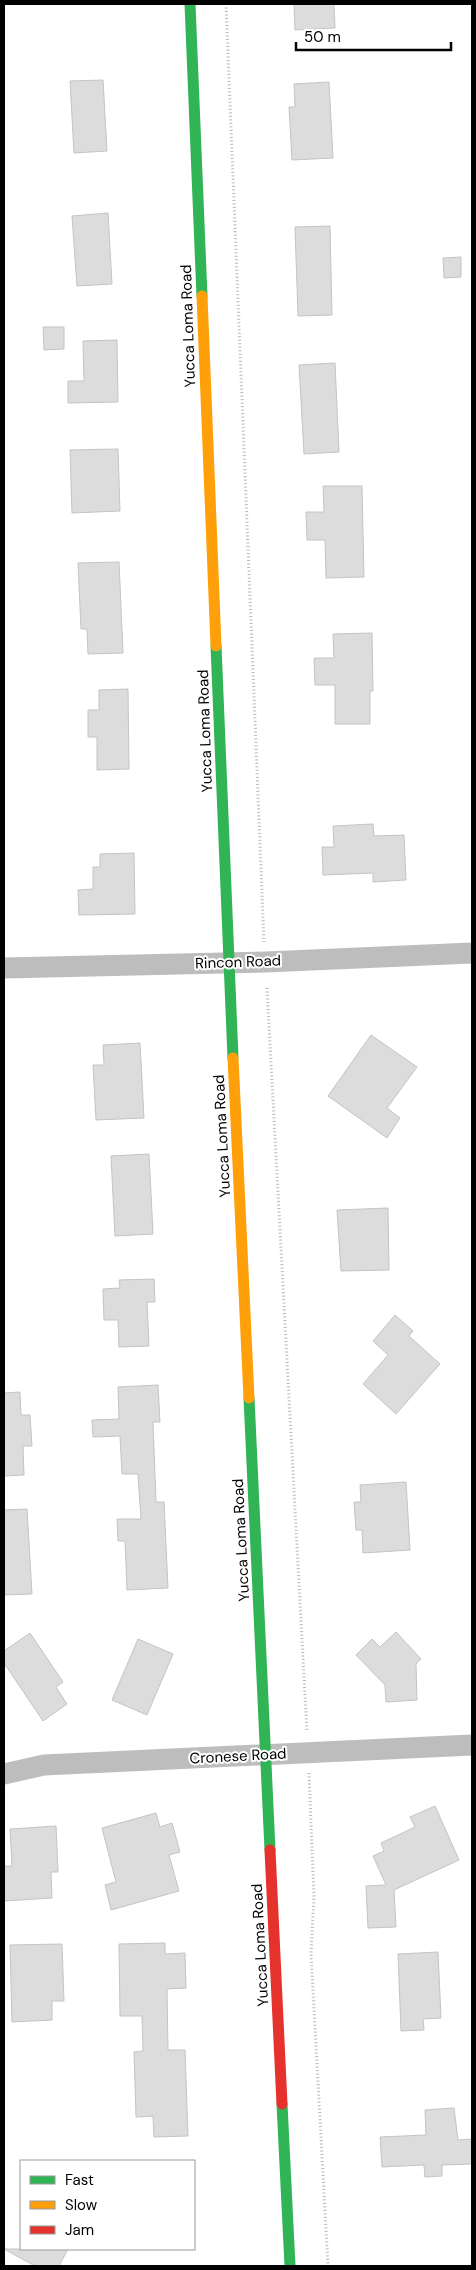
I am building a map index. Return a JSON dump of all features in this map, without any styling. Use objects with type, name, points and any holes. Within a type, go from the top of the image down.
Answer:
[{"type":"main road","name":"Yucca Loma Road","points":[[190,4],[229,963],[290,2266]]},
{"type":"street","name":"Rincon Road","points":[[4,968],[229,963],[472,953]]},
{"type":"street","name":"Cronese Road","points":[[4,1774],[44,1765],[472,1745]]},
{"type":"path","points":[[226,4],[264,942]]},
{"type":"path","points":[[267,988],[307,1735]]},
{"type":"path","points":[[309,1769],[314,1897],[310,1954],[328,2266]]},
{"type":"building","points":[[294,4],[334,4],[335,28],[295,30]]},
{"type":"building","points":[[103,80],[107,151],[74,153],[70,81]]},
{"type":"building","points":[[329,82],[333,158],[292,160],[289,107],[295,107],[294,84]]},
{"type":"building","points":[[108,213],[112,284],[77,286],[72,216]]},
{"type":"building","points":[[330,226],[332,315],[298,316],[295,227]]},
{"type":"building","points":[[461,257],[461,277],[444,278],[443,258]]},
{"type":"building","points":[[43,327],[64,327],[64,349],[44,350]]},
{"type":"building","points":[[117,340],[118,402],[68,403],[68,381],[84,381],[83,341]]},
{"type":"building","points":[[335,363],[339,452],[304,454],[299,365]]},
{"type":"building","points":[[118,449],[120,511],[72,513],[70,450]]},
{"type":"building","points":[[323,486],[362,486],[364,577],[326,578],[325,540],[307,540],[306,512],[324,512]]},
{"type":"building","points":[[119,562],[123,653],[88,654],[87,629],[81,629],[78,563]]},
{"type":"building","points":[[372,633],[373,691],[370,691],[370,724],[335,724],[335,685],[315,685],[314,658],[334,658],[333,634]]},
{"type":"building","points":[[128,689],[129,769],[97,770],[97,737],[88,737],[88,710],[99,710],[99,690]]},
{"type":"building","points":[[373,824],[374,836],[404,835],[406,880],[373,882],[373,873],[323,875],[322,847],[334,847],[333,826]]},
{"type":"building","points":[[134,853],[135,914],[79,915],[78,890],[93,889],[93,867],[100,867],[100,854]]},
{"type":"building","points":[[371,1035],[417,1067],[387,1108],[400,1118],[387,1138],[328,1096]]},
{"type":"building","points":[[140,1043],[144,1118],[96,1120],[93,1065],[104,1065],[103,1045]]},
{"type":"building","points":[[149,1154],[153,1234],[115,1236],[111,1156]]},
{"type":"building","points":[[388,1208],[389,1270],[341,1271],[337,1210]]},
{"type":"building","points":[[154,1279],[155,1302],[147,1302],[149,1346],[119,1347],[118,1320],[104,1320],[103,1289],[120,1288],[119,1280]]},
{"type":"building","points":[[395,1315],[413,1331],[409,1336],[440,1364],[396,1414],[363,1384],[388,1355],[373,1341]]},
{"type":"building","points":[[158,1385],[160,1422],[153,1422],[156,1502],[164,1502],[168,1588],[127,1590],[125,1541],[118,1541],[117,1519],[141,1519],[138,1474],[122,1474],[120,1436],[93,1437],[92,1420],[119,1419],[118,1387]]},
{"type":"building","points":[[20,1392],[21,1415],[30,1415],[32,1446],[23,1446],[24,1475],[4,1476],[4,1393]]},
{"type":"building","points":[[406,1482],[410,1550],[363,1553],[362,1530],[356,1530],[354,1502],[361,1502],[360,1485]]},
{"type":"building","points":[[27,1509],[32,1594],[4,1595],[4,1510]]},
{"type":"building","points":[[396,1632],[421,1659],[416,1664],[417,1700],[386,1702],[385,1685],[356,1655],[372,1639],[380,1647]]},
{"type":"building","points":[[30,1633],[63,1682],[56,1687],[67,1704],[43,1721],[4,1663],[4,1651]]},
{"type":"building","points":[[138,1639],[173,1654],[147,1715],[112,1700]]},
{"type":"building","points":[[435,1806],[459,1860],[394,1890],[396,1927],[368,1928],[366,1886],[386,1885],[373,1856],[384,1851],[381,1843],[415,1827],[410,1817]]},
{"type":"building","points":[[156,1813],[160,1827],[172,1823],[180,1852],[169,1855],[179,1891],[111,1910],[105,1885],[116,1882],[102,1828]]},
{"type":"building","points":[[56,1826],[58,1872],[51,1872],[52,1898],[4,1901],[4,1866],[12,1866],[10,1829]]},
{"type":"building","points":[[165,1943],[165,1954],[185,1953],[186,1988],[167,1989],[168,2050],[185,2050],[188,2136],[154,2137],[153,2116],[136,2117],[134,2052],[143,2051],[142,2016],[120,2016],[119,1944]]},
{"type":"building","points":[[62,1944],[64,2001],[52,2001],[52,2020],[12,2022],[10,1945]]},
{"type":"building","points":[[438,1952],[441,2018],[423,2019],[424,2030],[401,2031],[398,1954]]},
{"type":"building","points":[[454,2108],[458,2140],[472,2139],[472,2164],[442,2165],[442,2176],[425,2177],[424,2165],[382,2167],[380,2137],[426,2135],[425,2110]]},
{"type":"building","points":[[4,2249],[67,2250],[59,2266],[35,2266]]},
{"type":"traffic: fast","points":[[190,4],[202,296]]},
{"type":"traffic: fast","points":[[216,646],[233,1058]]},
{"type":"traffic: fast","points":[[249,1398],[270,1850]]},
{"type":"traffic: fast","points":[[282,2104],[290,2266]]},
{"type":"traffic: slow","points":[[202,296],[216,646]]},
{"type":"traffic: slow","points":[[233,1058],[249,1398]]},
{"type":"traffic: jam","points":[[270,1850],[282,2104]]}]
